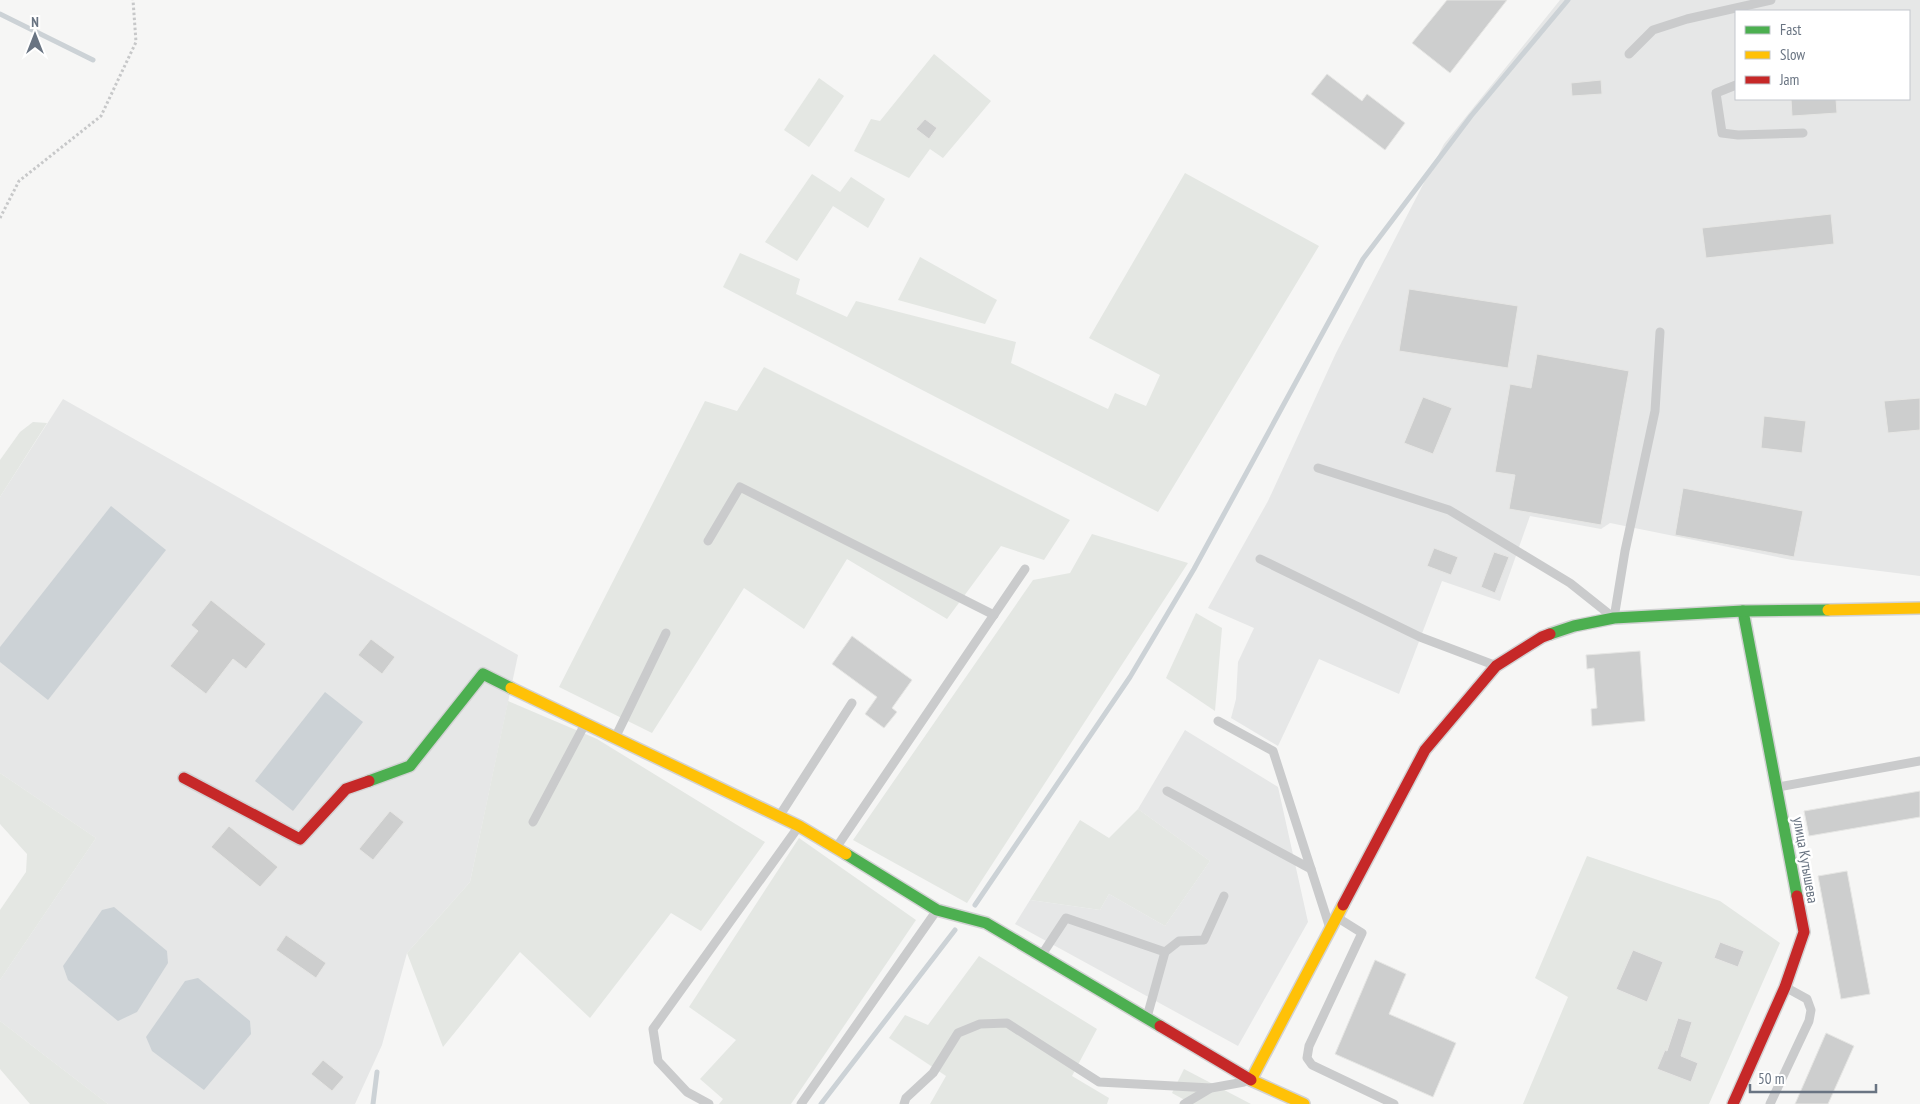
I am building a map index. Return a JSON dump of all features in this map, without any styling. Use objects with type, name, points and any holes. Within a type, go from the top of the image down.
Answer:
[{"type":"street","points":[[1251,1080],[1425,750],[1496,666],[1542,637],[1574,626],[1614,618],[1743,611],[1920,608]]},
{"type":"street","name":"улица Кутышева","points":[[1733,1104],[1786,988],[1804,932],[1743,611]]},
{"type":"street","points":[[184,778],[300,839],[346,789],[410,766],[484,674],[616,736],[799,826],[937,910],[986,924],[1251,1080],[1304,1104]]},
{"type":"lane","points":[[1748,8],[1771,0]]},
{"type":"lane","points":[[1629,54],[1653,30],[1687,19],[1735,10]]},
{"type":"lane","points":[[1735,85],[1716,93],[1722,133],[1738,135],[1803,132]]},
{"type":"lane","points":[[1318,468],[1448,510],[1570,583],[1614,618],[1625,551],[1655,411],[1660,332]]},
{"type":"lane","points":[[708,541],[740,487],[994,615]]},
{"type":"lane","points":[[1260,559],[1420,638],[1496,666]]},
{"type":"lane","points":[[836,848],[1025,569]]},
{"type":"lane","points":[[616,736],[666,633]]},
{"type":"lane","points":[[779,817],[852,703]]},
{"type":"lane","points":[[533,822],[586,722]]},
{"type":"lane","points":[[1218,722],[1272,751],[1330,930]]},
{"type":"lane","points":[[1777,787],[1920,761]]},
{"type":"lane","points":[[1167,791],[1311,869]]},
{"type":"lane","points":[[709,1104],[687,1092],[658,1061],[653,1029],[799,826]]},
{"type":"lane","points":[[1147,1018],[1165,952],[1179,941],[1204,940],[1224,896]]},
{"type":"lane","points":[[801,1104],[937,910]]},
{"type":"lane","points":[[1337,917],[1362,933],[1309,1046],[1307,1058],[1312,1066],[1394,1104]]},
{"type":"lane","points":[[1041,956],[1066,918],[1165,952]]},
{"type":"lane","points":[[1770,1104],[1810,1021],[1811,1010],[1807,999],[1786,988]]},
{"type":"lane","points":[[904,1104],[906,1098],[933,1073],[958,1033],[980,1024],[1007,1023],[1099,1082],[1211,1088],[1251,1080]]},
{"type":"lane","points":[[1184,1104],[1211,1088]]},
{"type":"path","points":[[0,218],[19,181],[101,116],[136,42],[133,0]]},
{"type":"shaded area","points":[[1560,0],[1920,0],[1920,576],[1792,560],[1610,523],[1601,529],[1530,516],[1500,601],[1442,581],[1399,694],[1319,659],[1278,746],[1231,718],[1236,699],[1238,662],[1254,628],[1208,608],[1268,501],[1336,353],[1444,144]]},
{"type":"shaded area","points":[[934,54],[991,101],[943,158],[930,149],[909,178],[854,151],[871,119],[880,121]]},
{"type":"shaded area","points":[[819,78],[844,96],[809,147],[784,130]]},
{"type":"shaded area","points":[[1185,173],[1319,246],[1158,512],[723,287],[740,253],[800,279],[796,294],[847,317],[856,301],[1016,342],[1011,363],[1108,409],[1115,393],[1146,406],[1160,375],[1089,338]]},
{"type":"shaded area","points":[[812,174],[840,192],[851,177],[885,199],[868,228],[833,206],[797,261],[765,242]]},
{"type":"shaded area","points":[[920,257],[997,300],[985,324],[898,300]]},
{"type":"shaded area","points":[[764,367],[1070,520],[1044,560],[1001,546],[947,619],[847,559],[804,629],[744,588],[652,733],[559,687],[705,401],[737,411]]},
{"type":"shaded area","points":[[63,399],[518,655],[470,882],[407,953],[382,1045],[355,1104],[108,1104],[0,1021],[0,980],[96,838],[0,773],[0,497]]},
{"type":"shaded area","points":[[33,422],[47,423],[0,497],[0,460],[20,432]]},
{"type":"shaded area","points":[[111,506],[166,550],[48,700],[0,662],[0,647]]},
{"type":"shaded area","points":[[1092,534],[1188,563],[967,903],[853,840],[1033,580],[1070,573]]},
{"type":"shaded area","points":[[1196,613],[1222,628],[1215,711],[1166,678]]},
{"type":"shaded area","points":[[325,692],[363,722],[293,811],[255,781]]},
{"type":"shaded area","points":[[508,701],[597,739],[765,842],[701,931],[671,913],[590,1018],[520,952],[443,1047],[407,953],[470,882]]},
{"type":"shaded area","points":[[1185,730],[1278,787],[1308,922],[1238,1046],[1015,924],[1030,900],[1100,910],[1109,894],[1165,926],[1210,861],[1138,809]]},
{"type":"shaded area","points":[[0,773],[96,838],[0,980],[0,910],[26,872],[27,854],[0,824]]},
{"type":"shaded area","points":[[1138,809],[1210,861],[1165,926],[1109,894],[1100,910],[1030,900],[1080,820],[1109,838]]},
{"type":"shaded area","points":[[799,838],[916,920],[791,1104],[719,1104],[723,1099],[700,1079],[736,1040],[689,1007]]},
{"type":"shaded area","points":[[1587,856],[1720,901],[1780,943],[1709,1104],[1523,1104],[1568,997],[1535,978]]},
{"type":"shaded area","points":[[114,907],[167,951],[168,963],[137,1012],[118,1021],[68,980],[63,966],[102,910]]},
{"type":"shaded area","points":[[979,956],[1097,1029],[1072,1076],[1109,1098],[1107,1104],[930,1104],[946,1076],[889,1038],[905,1015],[928,1025]]},
{"type":"shaded area","points":[[198,978],[250,1021],[251,1034],[204,1090],[152,1051],[146,1037],[185,981]]},
{"type":"shaded area","points":[[0,1021],[108,1104],[30,1104],[0,1069]]},
{"type":"shaded area","points":[[1184,1069],[1251,1104],[1192,1104],[1172,1093]]},
{"type":"building","points":[[1447,0],[1507,0],[1450,73],[1412,43]]},
{"type":"building","points":[[1327,74],[1362,101],[1367,94],[1405,123],[1385,150],[1311,94]]},
{"type":"building","points":[[1601,80],[1602,94],[1572,96],[1571,83]]},
{"type":"building","points":[[1791,100],[1836,100],[1837,113],[1792,116]]},
{"type":"building","points":[[925,119],[937,128],[929,139],[916,129]]},
{"type":"building","points":[[1831,214],[1834,244],[1706,258],[1702,228]]},
{"type":"building","points":[[1409,289],[1518,306],[1508,368],[1399,351]]},
{"type":"building","points":[[1537,354],[1629,371],[1601,525],[1509,509],[1515,475],[1495,472],[1510,384],[1531,388]]},
{"type":"building","points":[[1423,397],[1452,408],[1433,454],[1404,443]]},
{"type":"building","points":[[1920,398],[1920,430],[1888,433],[1884,401]]},
{"type":"building","points":[[1764,416],[1806,421],[1802,453],[1761,448]]},
{"type":"building","points":[[1683,488],[1803,511],[1794,557],[1675,535]]},
{"type":"building","points":[[1434,548],[1458,557],[1451,575],[1427,566]]},
{"type":"building","points":[[1494,552],[1509,557],[1495,593],[1481,587]]},
{"type":"building","points":[[211,600],[266,644],[246,669],[233,659],[206,694],[170,666],[198,631],[191,625]]},
{"type":"building","points":[[852,636],[912,680],[892,708],[897,712],[884,728],[865,714],[877,697],[832,664]]},
{"type":"building","points":[[371,639],[395,657],[382,674],[358,655]]},
{"type":"building","points":[[1640,651],[1645,721],[1592,726],[1591,709],[1597,708],[1594,668],[1587,669],[1586,655]]},
{"type":"building","points":[[1920,791],[1920,817],[1809,836],[1804,811]]},
{"type":"building","points":[[390,811],[404,822],[373,860],[359,849]]},
{"type":"building","points":[[229,826],[278,867],[260,887],[211,847]]},
{"type":"building","points":[[1847,871],[1870,994],[1841,999],[1818,876]]},
{"type":"building","points":[[286,935],[326,963],[316,978],[276,950]]},
{"type":"building","points":[[1720,942],[1744,951],[1738,967],[1714,958]]},
{"type":"building","points":[[1633,950],[1663,962],[1647,1002],[1616,989]]},
{"type":"building","points":[[1375,960],[1406,974],[1389,1014],[1456,1043],[1433,1097],[1335,1054]]},
{"type":"building","points":[[1678,1018],[1692,1022],[1681,1056],[1698,1063],[1691,1082],[1657,1069],[1665,1050],[1667,1051]]},
{"type":"building","points":[[1826,1033],[1854,1046],[1828,1104],[1795,1104]]},
{"type":"building","points":[[323,1060],[344,1077],[332,1091],[311,1074]]},
{"type":"waterway","points":[[975,905],[1130,677],[1194,569],[1363,259],[1471,116],[1568,0]]},
{"type":"waterway","points":[[0,14],[93,60]]},
{"type":"waterway","points":[[821,1104],[955,930]]},
{"type":"waterway","points":[[373,1104],[377,1072]]},
{"type":"traffic: fast","points":[[1550,634],[1574,626],[1614,618],[1743,611],[1828,610]]},
{"type":"traffic: fast","points":[[1743,611],[1797,896]]},
{"type":"traffic: fast","points":[[369,781],[410,766],[483,674],[511,688]]},
{"type":"traffic: fast","points":[[846,854],[937,910],[986,923],[1160,1026]]},
{"type":"traffic: slow","points":[[1828,610],[1920,608]]},
{"type":"traffic: slow","points":[[511,688],[799,826],[846,854]]},
{"type":"traffic: slow","points":[[1304,1104],[1251,1080],[1343,905]]},
{"type":"traffic: jam","points":[[1343,905],[1425,750],[1496,666],[1550,634]]},
{"type":"traffic: jam","points":[[184,778],[300,839],[346,789],[369,781]]},
{"type":"traffic: jam","points":[[1733,1104],[1785,987],[1804,932],[1797,896]]},
{"type":"traffic: jam","points":[[1160,1026],[1251,1080]]}]
